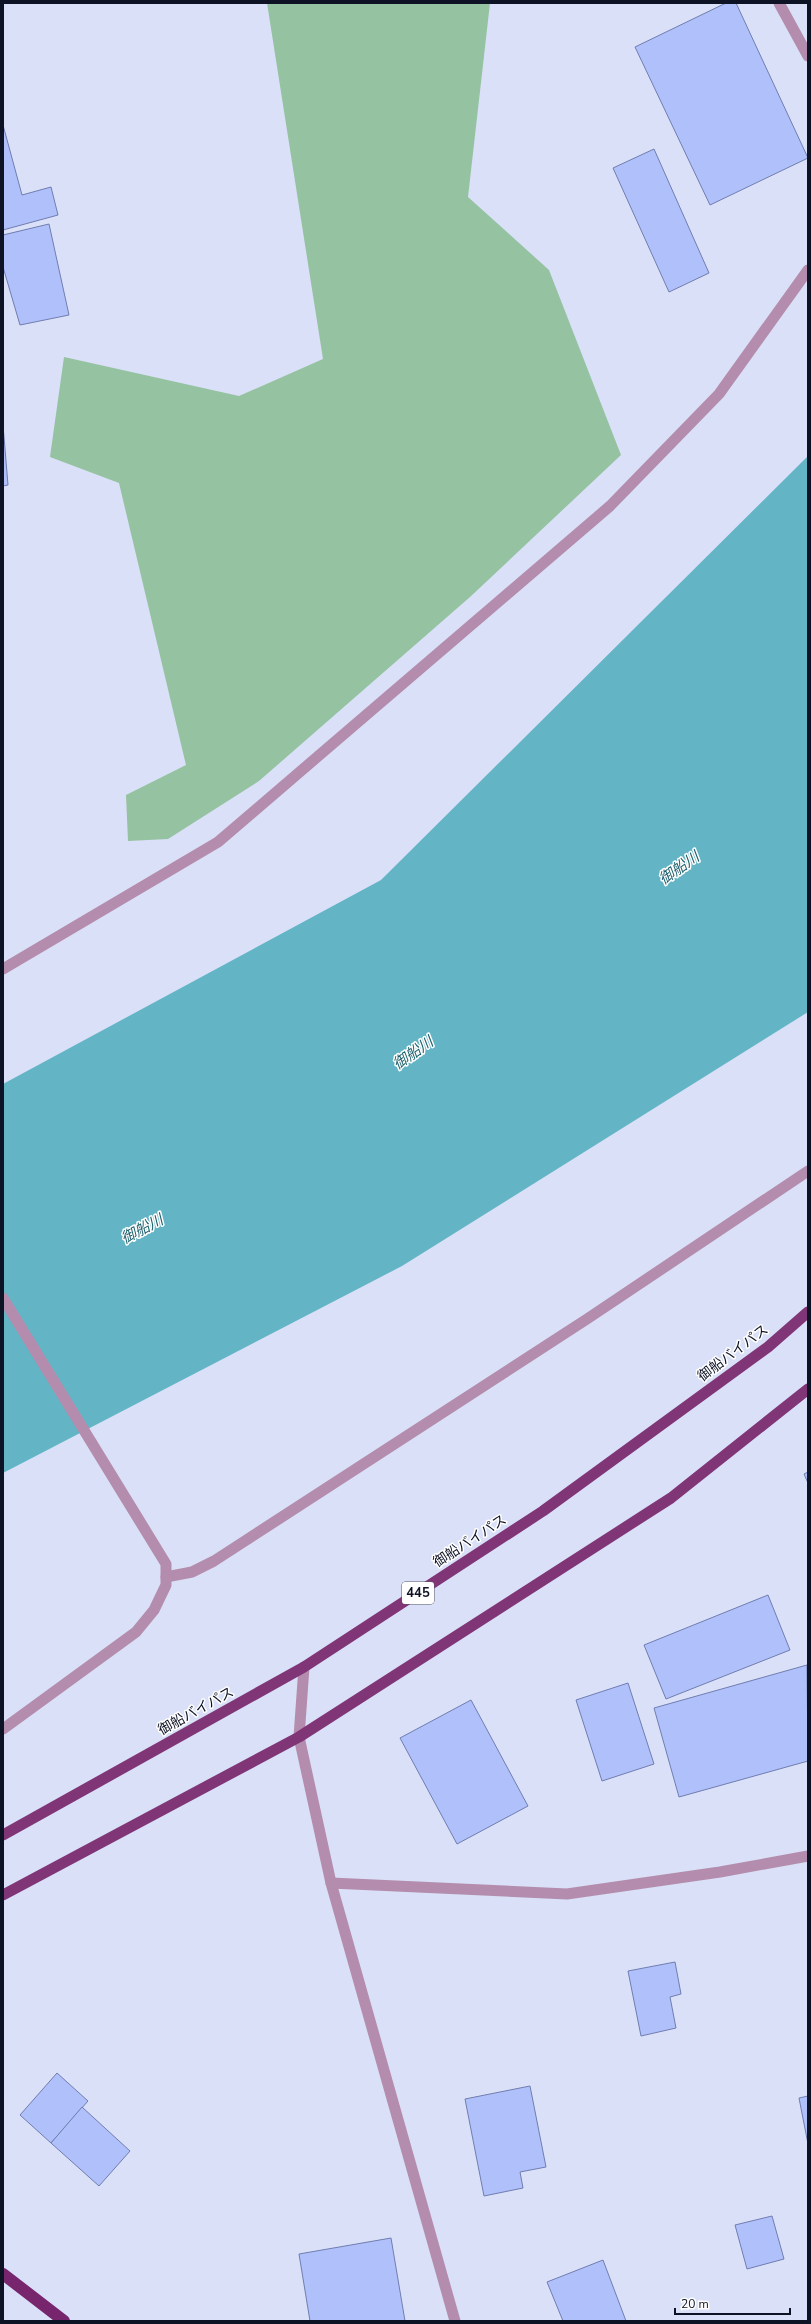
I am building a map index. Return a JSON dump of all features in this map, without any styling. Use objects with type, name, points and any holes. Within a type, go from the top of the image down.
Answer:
[{"type":"highway","name":"御船バイパス","points":[[3,1835],[304,1667],[543,1512],[768,1347],[808,1312]]},
{"type":"highway","points":[[3,1895],[299,1737],[671,1498],[808,1389]]},
{"type":"highway","points":[[3,2274],[64,2321]]},
{"type":"street","points":[[779,3],[808,56]]},
{"type":"street","points":[[3,969],[218,842],[604,511],[719,394],[808,270]]},
{"type":"street","points":[[166,1577],[192,1572],[214,1561],[580,1323],[808,1170]]},
{"type":"street","points":[[3,1298],[156,1544],[166,1564],[166,1585],[154,1610],[136,1632],[3,1729]]},
{"type":"street","points":[[304,1667],[299,1737],[331,1883],[455,2321]]},
{"type":"street","points":[[331,1883],[567,1894],[720,1872],[808,1856]]},
{"type":"green space","points":[[267,3],[490,3],[468,197],[549,270],[621,455],[470,597],[259,781],[168,839],[128,841],[126,795],[186,765],[119,483],[50,457],[64,357],[239,396],[323,359]]},
{"type":"water","name":"御船川","points":[[808,456],[808,1012],[402,1266],[3,1473],[3,1084],[381,880]]},
{"type":"building","points":[[726,3],[736,3],[808,158],[710,205],[635,47]]},
{"type":"building","points":[[3,125],[22,195],[51,187],[58,215],[3,230]]},
{"type":"building","points":[[654,149],[709,273],[669,292],[613,168]]},
{"type":"building","points":[[49,224],[69,315],[20,325],[3,267],[3,235]]},
{"type":"building","points":[[3,425],[8,485],[3,486]]},
{"type":"building","points":[[808,1472],[808,1483],[804,1474]]},
{"type":"building","points":[[768,1595],[790,1650],[666,1699],[644,1645]]},
{"type":"building","points":[[807,1665],[808,1761],[679,1797],[654,1708]]},
{"type":"building","points":[[628,1683],[654,1764],[602,1781],[576,1700]]},
{"type":"building","points":[[471,1700],[528,1806],[457,1844],[400,1738]]},
{"type":"building","points":[[675,1962],[681,1994],[670,1997],[676,2028],[641,2036],[628,1971]]},
{"type":"building","points":[[57,2073],[88,2101],[51,2143],[20,2115]]},
{"type":"building","points":[[530,2086],[546,2167],[520,2172],[523,2188],[484,2196],[465,2099]]},
{"type":"building","points":[[808,2096],[808,2144],[799,2098]]},
{"type":"building","points":[[82,2107],[130,2151],[99,2186],[51,2143]]},
{"type":"building","points":[[772,2216],[784,2259],[747,2269],[735,2225]]},
{"type":"building","points":[[391,2238],[405,2321],[310,2321],[299,2254]]},
{"type":"building","points":[[603,2260],[626,2321],[563,2321],[547,2282]]}]
